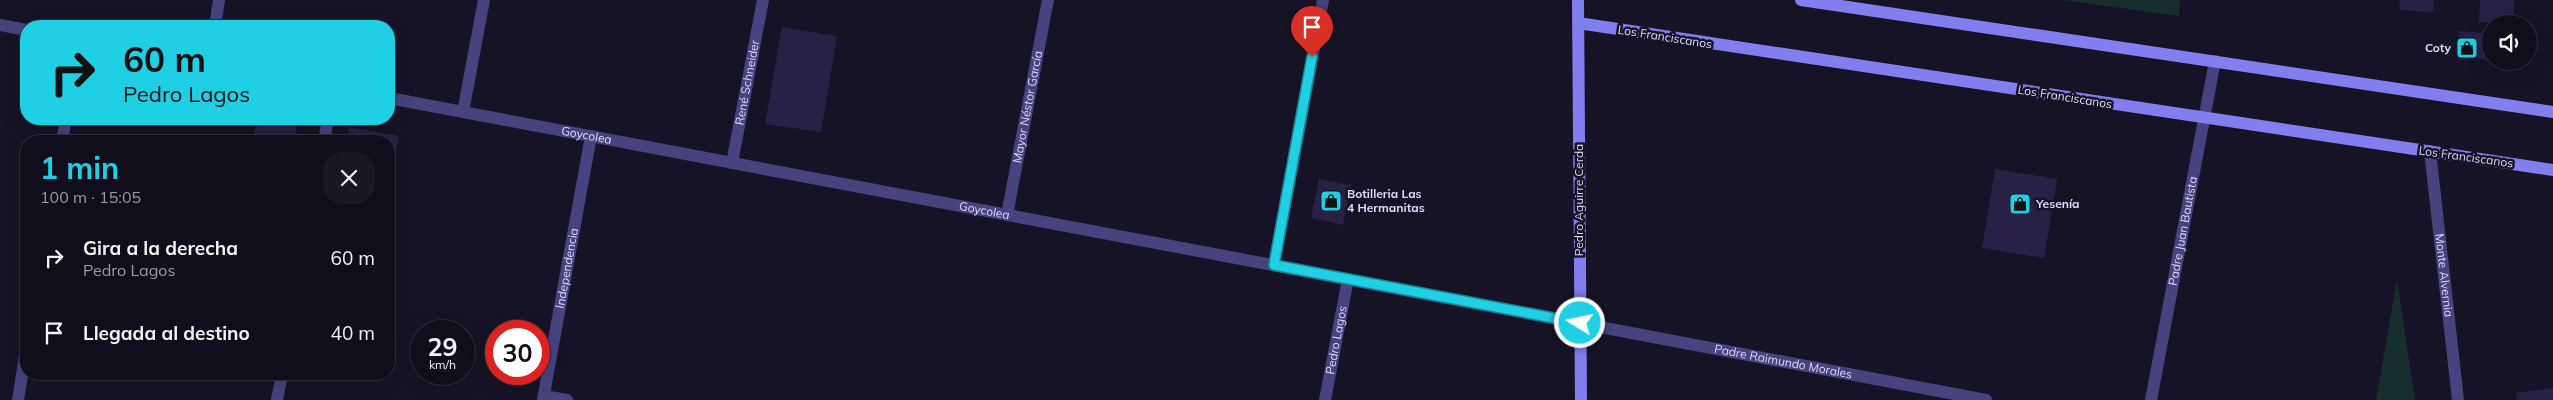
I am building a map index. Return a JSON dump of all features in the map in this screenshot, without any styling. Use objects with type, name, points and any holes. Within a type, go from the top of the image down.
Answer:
[{"type":"street","points":[[215,20],[219,0]]},
{"type":"street","points":[[463,112],[484,0]]},
{"type":"street","name":"René Schneider","points":[[732,163],[762,0]]},
{"type":"street","name":"Mayor Néstor García","points":[[1007,215],[1048,0]]},
{"type":"street","points":[[1274,265],[1323,0]]},
{"type":"street","name":"Pedro Aguirre Cerda","points":[[1578,0],[1582,400]]},
{"type":"street","points":[[1802,0],[2553,112]]},
{"type":"street","name":"Los Franciscanos","points":[[1578,24],[2552,168]]},
{"type":"street","points":[[0,25],[20,29]]},
{"type":"street","name":"Padre Juan Bautista","points":[[2151,400],[2215,61]]},
{"type":"street","name":"Goycolea","points":[[395,99],[1580,323]]},
{"type":"street","name":"Independencia","points":[[543,398],[591,136]]},
{"type":"street","name":"Monte Alvernia","points":[[2430,151],[2458,400]]},
{"type":"street","name":"Pedro Lagos","points":[[1325,400],[1348,279]]},
{"type":"street","name":"Padre Raimundo Morales","points":[[1580,323],[1986,400]]},
{"type":"street","points":[[18,400],[21,380]]},
{"type":"street","points":[[277,400],[281,380]]},
{"type":"street","points":[[543,398],[567,400]]},
{"type":"green space","points":[[2063,0],[2180,0],[2179,16]]},
{"type":"green space","points":[[2397,280],[2415,400],[2376,400]]},
{"type":"building","points":[[2400,0],[2434,0],[2433,12],[2399,10]]},
{"type":"building","points":[[2480,0],[2514,0],[2513,15],[2482,15],[2482,22],[2479,22]]},
{"type":"building","points":[[782,27],[837,36],[821,132],[765,124]]},
{"type":"building","points":[[2459,31],[2482,33],[2482,59],[2456,56]]},
{"type":"building","points":[[256,125],[297,125],[295,135],[254,135]]},
{"type":"building","points":[[349,127],[393,135],[348,135]]},
{"type":"building","points":[[395,135],[399,136],[395,158]]},
{"type":"building","points":[[1995,169],[2057,179],[2044,258],[1982,248]]},
{"type":"building","name":"Botilleria Las 4 Hermanitas","points":[[1319,179],[1351,185],[1343,225],[1311,218]]},
{"type":"building","points":[[2553,388],[2553,400],[2517,400],[2516,393]]},
{"type":"place","name":"Coty","points":[[2467,48]]},
{"type":"place","name":"Botilleria Las 4 Hermanitas","points":[[1331,201]]},
{"type":"place","name":"Yesenía","points":[[2020,204]]},
{"type":"route","points":[[1312,57],[1274,265],[1580,323]]}]
